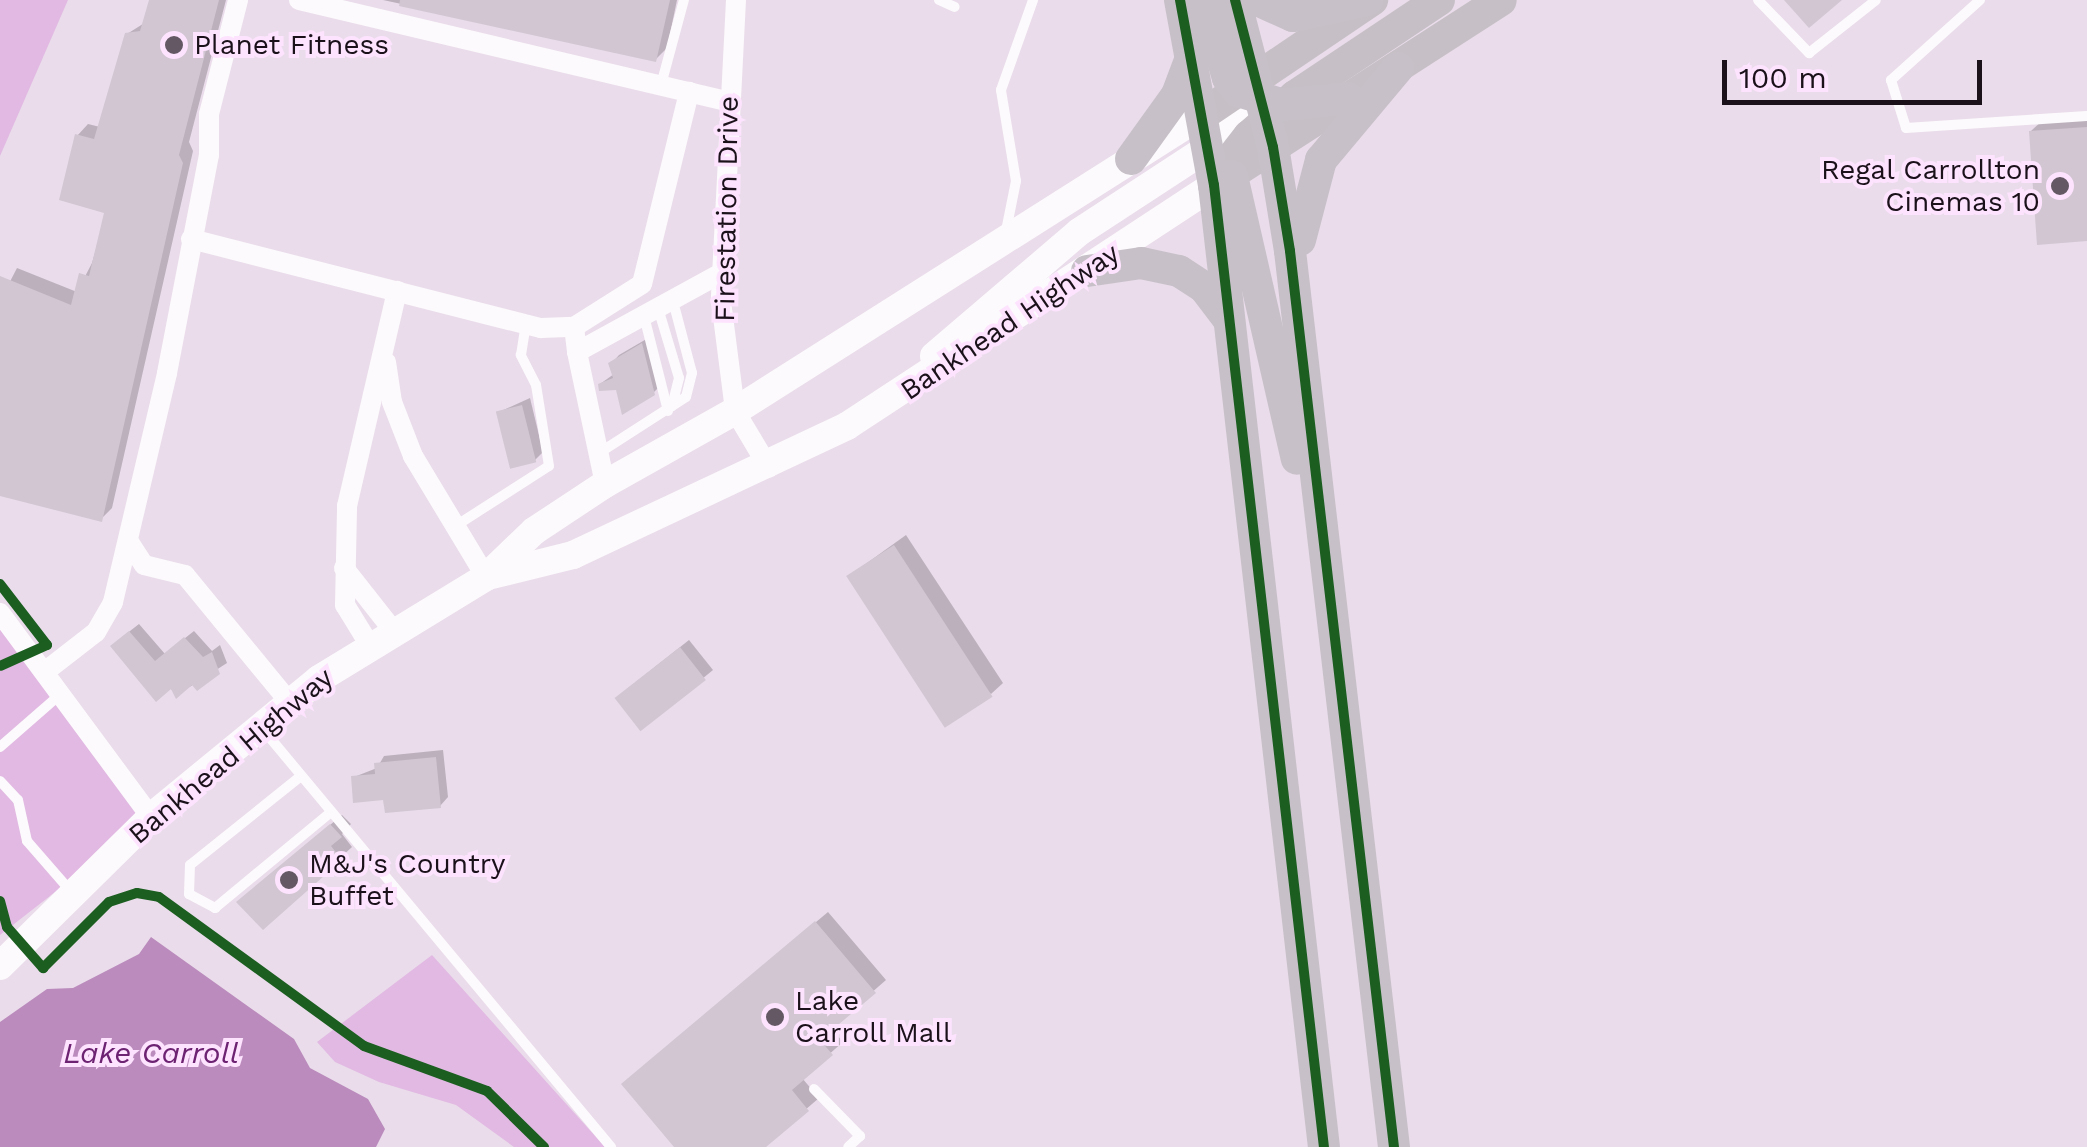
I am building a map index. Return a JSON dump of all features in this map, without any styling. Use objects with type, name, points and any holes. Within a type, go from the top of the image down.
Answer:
[{"type":"highway","points":[[1180,0],[1335,633]]},
{"type":"highway","points":[[1205,0],[1228,78],[1262,106]]},
{"type":"highway","points":[[1235,0],[1262,106],[1294,279],[1394,1147]]},
{"type":"highway","points":[[1256,0],[1292,16],[1370,0]]},
{"type":"highway","points":[[1132,159],[1177,94],[1193,50]]},
{"type":"highway","points":[[1294,279],[1315,171],[1398,68]]},
{"type":"highway","points":[[1218,153],[1229,320],[1324,1147]]},
{"type":"highway","points":[[1087,270],[1141,263],[1179,270],[1204,287],[1229,320]]},
{"type":"main road","name":"Bankhead Highway","points":[[486,577],[573,555],[769,468],[870,414],[1087,270],[1218,153],[1370,0]]},
{"type":"main road","points":[[1262,106],[1439,0]]},
{"type":"main road","name":"Bankhead Highway","points":[[0,966],[151,817],[260,726],[381,637],[486,577],[534,530],[605,484],[735,411],[1132,159],[1218,153],[1262,106],[1348,98],[1501,0]]},
{"type":"main road","points":[[870,414],[1078,232],[1218,153]]},
{"type":"street","points":[[47,670],[96,632],[113,602],[129,542],[209,155],[209,114],[238,0]]},
{"type":"street","points":[[299,0],[726,101]]},
{"type":"street","name":"Firestation Drive","points":[[736,0],[726,101],[721,272],[735,411],[769,468]]},
{"type":"street","points":[[190,238],[526,324],[574,326],[642,284],[688,92]]},
{"type":"street","points":[[577,352],[721,272]]},
{"type":"street","points":[[381,637],[345,604],[344,568],[348,494],[397,291]]},
{"type":"street","points":[[574,326],[605,484]]},
{"type":"street","points":[[384,345],[400,428],[486,577]]},
{"type":"street","points":[[129,542],[144,565],[185,576],[290,703]]},
{"type":"street","points":[[0,613],[47,670],[151,817]]},
{"type":"lane","points":[[661,85],[684,0]]},
{"type":"lane","points":[[939,0],[955,7]]},
{"type":"lane","points":[[1004,240],[1016,181],[1001,90],[1033,0]]},
{"type":"lane","points":[[1758,0],[1809,53],[1876,0]]},
{"type":"lane","points":[[1980,0],[1891,80],[1906,128],[2087,116]]},
{"type":"lane","points":[[1913,208],[1966,208]]},
{"type":"lane","points":[[658,307],[669,412]]},
{"type":"lane","points":[[658,307],[679,378],[669,412]]},
{"type":"lane","points":[[598,453],[686,398],[692,373],[658,307]]},
{"type":"lane","points":[[458,526],[550,466],[536,386],[522,355],[526,324]]},
{"type":"lane","points":[[0,748],[63,693]]},
{"type":"lane","points":[[260,726],[611,1147]]},
{"type":"lane","points":[[301,776],[190,866],[189,894],[215,908],[331,812]]},
{"type":"lane","points":[[0,781],[18,800],[27,842],[74,894]]},
{"type":"lane","points":[[814,1089],[860,1136],[848,1147]]},
{"type":"shaded area","points":[[0,0],[68,0],[0,156]]},
{"type":"shaded area","points":[[0,623],[151,817],[0,935]]},
{"type":"shaded area","points":[[432,955],[605,1147],[514,1147],[456,1105],[379,1082],[335,1062],[317,1042]]},
{"type":"water","name":"Lake Carroll","points":[[151,937],[294,1039],[310,1068],[368,1099],[385,1129],[376,1147],[0,1147],[0,1022],[47,989],[73,988],[139,954]]},
{"type":"building","points":[[149,0],[219,0],[179,155],[183,163],[102,522],[0,496],[0,276],[71,305],[79,273],[89,276],[104,213],[59,200],[75,134],[94,139],[125,33],[140,31]]},
{"type":"building","points":[[400,0],[670,0],[656,62],[399,6]]},
{"type":"building","points":[[1784,0],[1842,0],[1809,28]]},
{"type":"building","name":"Regal Carrollton Cinemas 10","points":[[2087,127],[2087,241],[2037,245],[2029,131]]},
{"type":"building","points":[[642,343],[655,395],[622,415],[616,390],[599,391],[598,384],[613,378],[608,363]]},
{"type":"building","points":[[522,405],[536,462],[510,469],[496,412]]},
{"type":"building","points":[[894,545],[993,697],[945,728],[846,576]]},
{"type":"building","points":[[129,631],[155,661],[184,637],[203,657],[212,652],[220,674],[197,691],[192,685],[176,699],[171,689],[156,702],[110,646]]},
{"type":"building","points":[[680,647],[706,680],[640,731],[615,698]]},
{"type":"building","points":[[436,757],[441,808],[385,813],[383,800],[353,803],[351,776],[375,774],[374,763]]},
{"type":"building","name":"M&J's Country Buffet","points":[[330,824],[342,837],[331,846],[342,860],[263,930],[236,902]]},
{"type":"building","name":"Lake Carroll Mall","points":[[815,921],[876,993],[820,1040],[833,1055],[792,1090],[809,1111],[766,1147],[674,1147],[621,1084]]},
{"type":"cycle path","points":[[1180,0],[1214,185],[1324,1147]]},
{"type":"cycle path","points":[[1235,0],[1273,147],[1290,251],[1394,1147]]},
{"type":"cycle path","points":[[0,584],[47,645],[0,666]]},
{"type":"cycle path","points":[[0,901],[7,927],[43,968],[109,902],[137,893],[159,897],[364,1046],[487,1091],[544,1147]]},
{"type":"place","name":"Planet Fitness","points":[[174,45]]},
{"type":"place","name":"Regal Carrollton Cinemas 10","points":[[2060,186]]},
{"type":"place","name":"M&J's Country Buffet","points":[[289,880]]},
{"type":"place","name":"Lake Carroll Mall","points":[[775,1017]]}]
